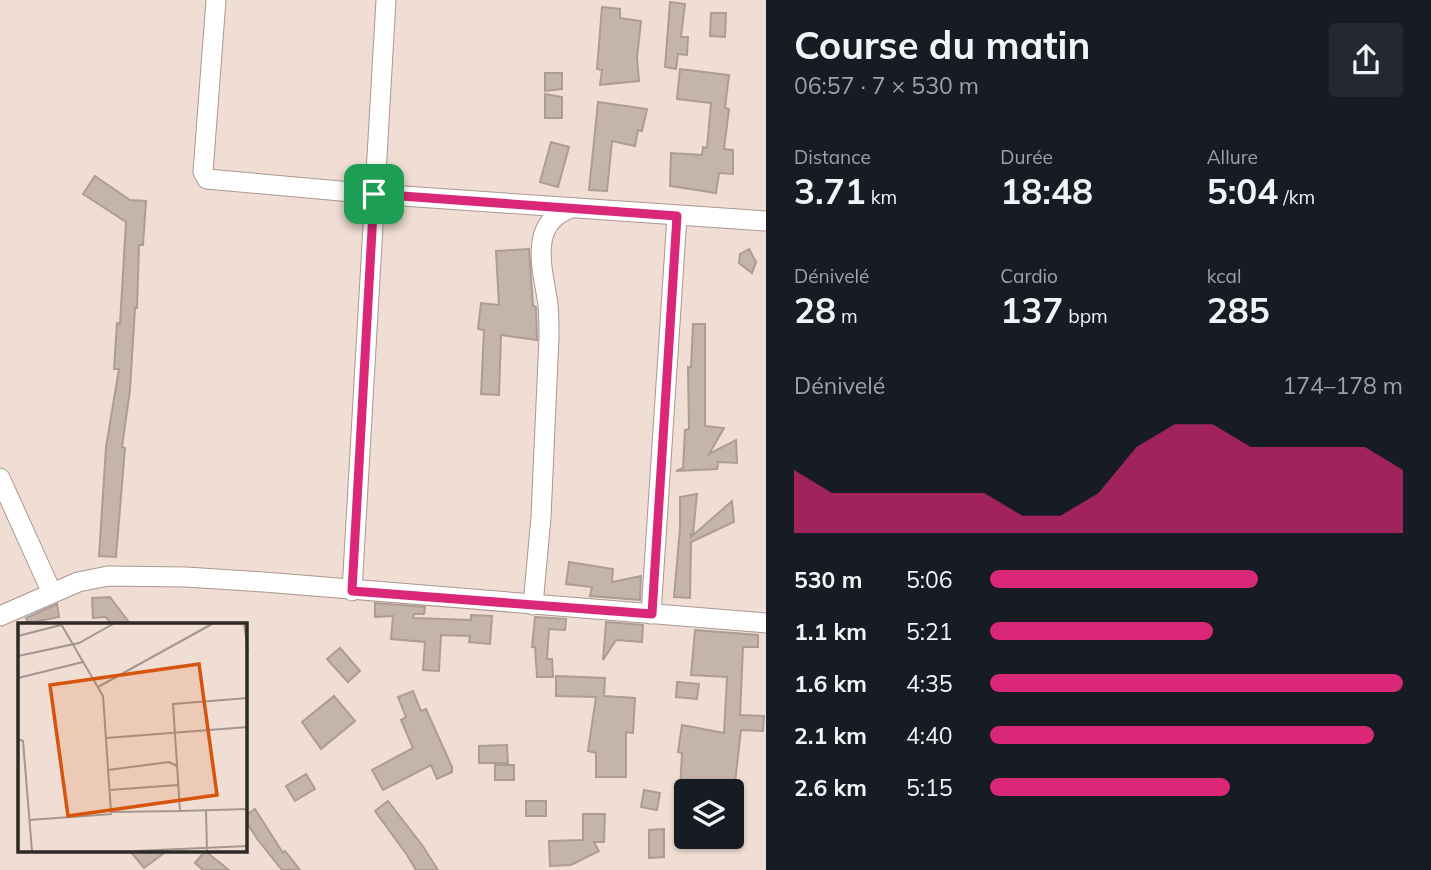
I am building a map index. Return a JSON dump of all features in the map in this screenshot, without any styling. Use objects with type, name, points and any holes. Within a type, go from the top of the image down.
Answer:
[{"type":"street","points":[[216,0],[204,175],[210,179],[374,194],[766,221]]},
{"type":"street","points":[[352,591],[386,0]]},
{"type":"street","points":[[533,605],[541,517],[549,337],[541,248],[548,224],[562,211],[572,208]]},
{"type":"street","points":[[652,614],[677,216]]},
{"type":"street","points":[[0,478],[52,593]]},
{"type":"street","points":[[0,616],[78,582],[108,576],[186,577],[766,623]]},
{"type":"building","points":[[670,2],[685,4],[681,37],[688,37],[687,55],[678,54],[676,69],[665,67]]},
{"type":"building","points":[[602,7],[620,9],[620,18],[641,21],[637,58],[639,81],[600,85],[602,70],[597,69]]},
{"type":"building","points":[[711,13],[726,13],[725,37],[710,36]]},
{"type":"building","points":[[680,69],[729,75],[725,108],[729,109],[724,149],[733,150],[733,174],[719,173],[716,193],[670,186],[671,153],[702,155],[703,147],[707,148],[711,103],[677,99]]},
{"type":"building","points":[[545,73],[562,73],[562,89],[545,91]]},
{"type":"building","points":[[545,94],[562,97],[562,118],[545,118]]},
{"type":"building","points":[[598,102],[647,109],[635,146],[612,141],[607,191],[589,190]]},
{"type":"building","points":[[551,142],[569,147],[558,187],[540,182]]},
{"type":"building","points":[[95,176],[130,200],[146,201],[143,245],[139,245],[137,308],[122,447],[125,448],[116,557],[99,556],[106,447],[119,369],[114,369],[117,323],[120,324],[126,222],[83,194]]},
{"type":"building","points":[[529,249],[537,340],[501,335],[499,395],[481,394],[484,330],[478,329],[481,303],[499,305],[496,251]]},
{"type":"building","points":[[749,249],[756,262],[752,273],[739,263],[740,254]]},
{"type":"building","points":[[693,324],[705,324],[705,426],[724,428],[709,454],[736,440],[737,463],[718,462],[717,469],[676,471],[683,468],[685,430],[689,429],[688,367],[691,367]]},
{"type":"building","points":[[697,494],[691,537],[732,501],[734,522],[691,542],[690,598],[674,597],[680,497]]},
{"type":"building","points":[[569,562],[613,569],[612,582],[641,576],[640,600],[590,596],[592,587],[566,584]]},
{"type":"building","points":[[110,597],[130,623],[110,623],[106,617],[93,618],[92,598]]},
{"type":"building","points":[[375,603],[425,607],[424,614],[414,614],[413,618],[471,620],[471,615],[492,616],[490,644],[469,642],[470,636],[441,635],[439,671],[423,670],[425,642],[391,639],[393,616],[375,617]]},
{"type":"building","points":[[57,604],[59,617],[28,623],[26,618]]},
{"type":"building","points":[[535,617],[566,619],[565,630],[549,629],[547,659],[552,659],[553,677],[537,677],[535,647],[532,647]]},
{"type":"building","points":[[606,622],[643,625],[642,642],[616,640],[603,660]]},
{"type":"building","points":[[695,630],[758,635],[758,647],[743,647],[740,715],[764,716],[763,731],[741,730],[735,779],[681,779],[682,753],[678,752],[682,725],[724,733],[727,677],[691,675]]},
{"type":"building","points":[[340,648],[360,671],[348,682],[327,659]]},
{"type":"building","points":[[556,676],[605,678],[604,696],[635,698],[633,733],[626,732],[626,777],[596,777],[596,753],[588,751],[596,697],[556,696]]},
{"type":"building","points":[[677,682],[699,684],[697,699],[676,697]]},
{"type":"building","points":[[413,691],[421,711],[426,709],[452,772],[437,779],[431,765],[383,790],[372,770],[413,748],[401,720],[406,717],[398,697]]},
{"type":"building","points":[[334,696],[355,721],[321,749],[302,722]]},
{"type":"building","points":[[507,745],[508,763],[479,763],[479,746]]},
{"type":"building","points":[[495,765],[514,765],[514,780],[495,780]]},
{"type":"building","points":[[306,774],[315,789],[295,801],[286,786]]},
{"type":"building","points":[[644,790],[660,793],[657,810],[641,807]]},
{"type":"building","points":[[388,801],[438,870],[416,870],[375,811]]},
{"type":"building","points":[[526,801],[546,801],[546,816],[526,816]]},
{"type":"building","points":[[255,809],[283,853],[285,851],[300,870],[282,870],[247,823],[247,815]]},
{"type":"building","points":[[583,814],[605,814],[604,842],[594,842],[599,851],[571,865],[550,866],[549,841],[583,840]]},
{"type":"building","points":[[664,829],[664,857],[649,858],[649,830]]},
{"type":"building","points":[[131,852],[166,852],[144,868]]},
{"type":"building","points":[[206,852],[229,870],[203,870],[195,863]]},
{"type":"route","points":[[374,194],[677,216],[652,614],[352,591],[374,194]]}]
